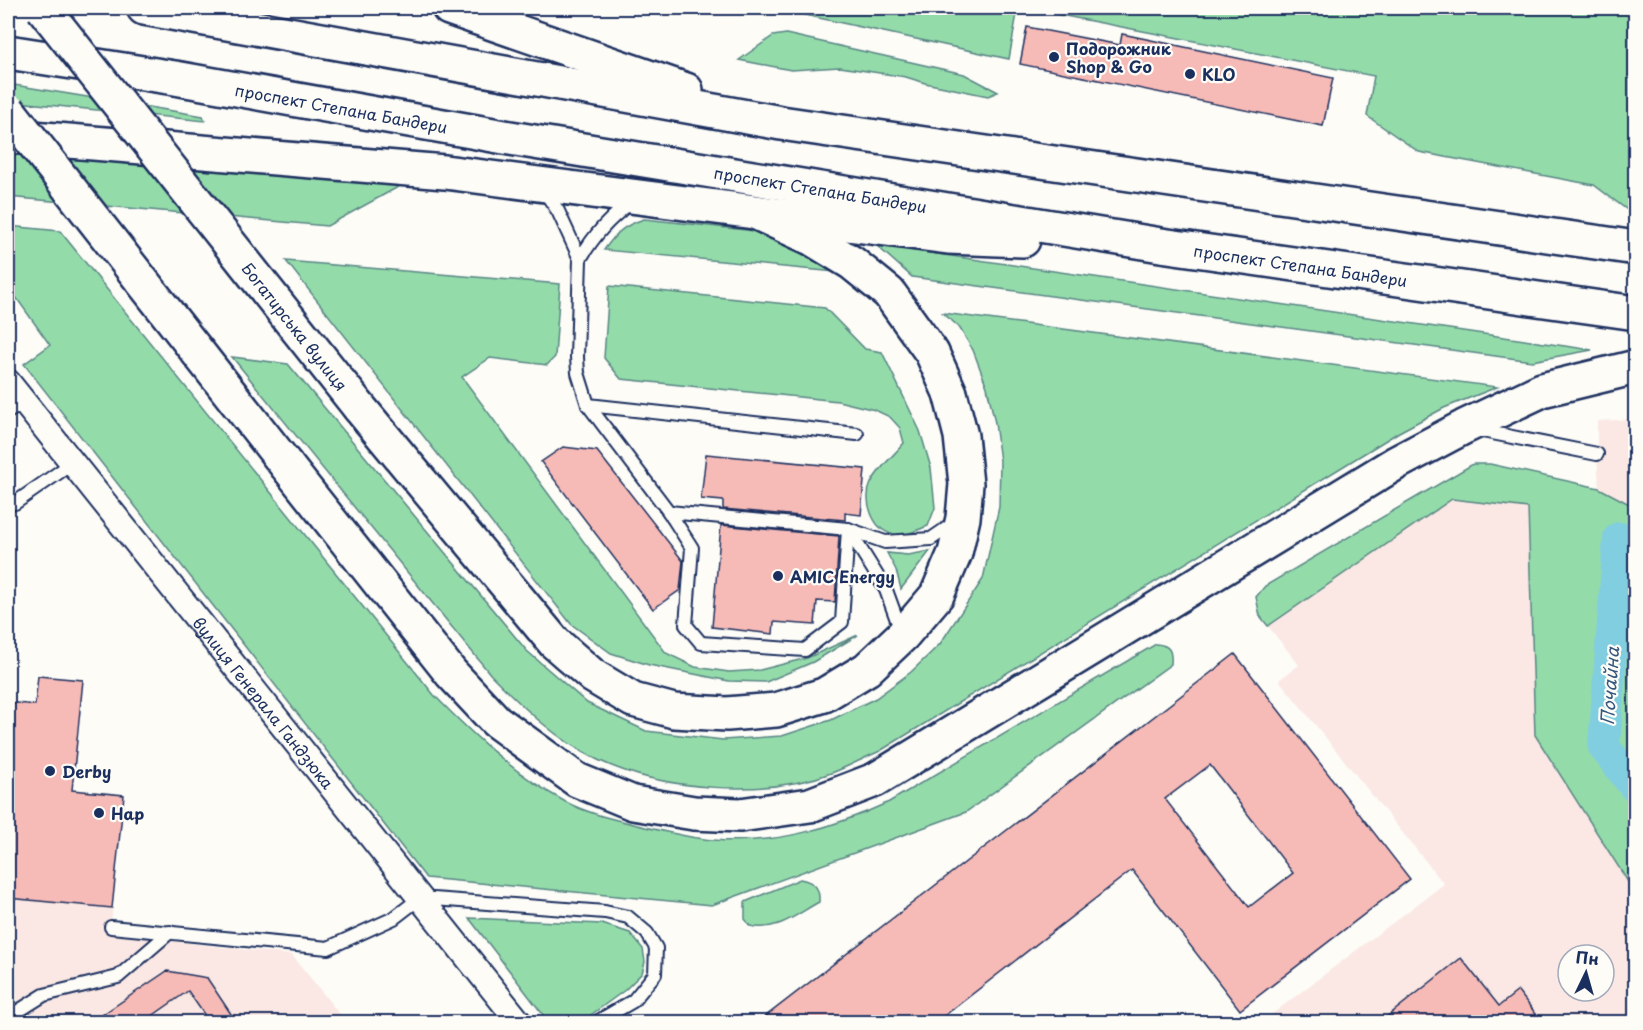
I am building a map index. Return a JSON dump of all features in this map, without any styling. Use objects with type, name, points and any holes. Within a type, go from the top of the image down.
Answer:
[{"type":"main road","name":"Богатирська вулиця","points":[[43,8],[359,407],[554,642],[593,676],[633,700],[674,711],[727,714],[776,710],[824,695],[867,669],[903,635],[937,595],[955,553],[963,518],[966,484],[961,436],[950,393],[932,353],[888,293],[852,263],[811,238],[757,213]]},
{"type":"main road","points":[[144,8],[781,123],[1635,248]]},
{"type":"main road","points":[[449,8],[781,123]]},
{"type":"main road","name":"проспект Степана Бандери","points":[[8,52],[175,78],[510,138],[1161,245],[1635,313]]},
{"type":"main road","points":[[8,110],[451,673],[496,721],[577,780],[633,803],[694,813],[740,815],[810,805],[875,780],[1396,463],[1542,390],[1635,367]]},
{"type":"main road","points":[[8,136],[445,172],[948,237],[1161,245]]},
{"type":"street","name":"вулиця Генерала Гандзюка","points":[[8,382],[15,407],[71,464],[519,1023]]},
{"type":"lane","points":[[540,185],[558,211],[580,258],[576,357],[578,373],[588,405],[669,512],[693,548],[686,625],[700,643],[805,650],[842,622],[848,529]]},
{"type":"lane","points":[[580,258],[601,228],[636,197]]},
{"type":"lane","points":[[588,405],[857,434]]},
{"type":"lane","points":[[1464,427],[1597,454]]},
{"type":"lane","points":[[15,504],[71,464]]},
{"type":"lane","points":[[669,512],[848,529],[885,542],[931,539],[963,518]]},
{"type":"lane","points":[[848,529],[886,590],[903,635]]},
{"type":"lane","points":[[111,927],[328,948],[394,918],[420,898],[605,912],[628,917],[647,933],[656,948],[655,974],[633,1001],[597,1023]]},
{"type":"lane","points":[[8,1023],[12,1015],[44,995],[118,977],[170,932]]},
{"type":"shaded area","points":[[1635,419],[1635,507],[1599,488],[1597,421]]},
{"type":"shaded area","points":[[1452,499],[1528,508],[1535,735],[1635,893],[1635,1022],[1273,1022],[1272,1014],[1444,884],[1279,680],[1299,665],[1268,626]]},
{"type":"shaded area","points":[[38,676],[83,680],[72,790],[124,795],[110,934],[292,955],[346,1022],[8,1022],[8,702],[35,705]]},
{"type":"green space","points":[[783,8],[1018,8],[1009,59],[805,15]]},
{"type":"green space","points":[[1024,8],[1635,8],[1635,210],[1626,209],[1594,185],[1419,152],[1367,116],[1374,76]]},
{"type":"green space","points":[[786,34],[964,74],[998,92],[988,96],[906,77],[840,67],[791,70],[739,60],[773,36]]},
{"type":"green space","points":[[8,84],[203,116],[205,121],[8,101]]},
{"type":"green space","points":[[8,150],[400,186],[327,226],[8,197]]},
{"type":"green space","points":[[644,219],[765,232],[797,243],[836,272],[604,250],[621,230]]},
{"type":"green space","points":[[8,226],[60,231],[434,695],[479,739],[511,766],[528,779],[581,809],[637,825],[704,839],[759,840],[803,833],[847,820],[889,802],[1156,644],[1169,649],[1171,664],[966,812],[712,905],[426,878],[24,364],[50,345],[8,286]]},
{"type":"green space","points":[[876,245],[1592,350],[1532,361],[912,277]]},
{"type":"green space","points":[[286,261],[560,284],[555,357],[547,365],[490,358],[462,377],[666,653],[695,667],[729,672],[760,670],[807,658],[858,635],[813,662],[766,682],[729,681],[649,665],[611,653],[571,624]]},
{"type":"green space","points":[[609,286],[825,308],[865,349],[882,352],[920,431],[931,468],[935,508],[928,526],[896,535],[879,526],[871,513],[868,497],[871,483],[904,443],[900,428],[890,417],[875,410],[838,401],[621,379],[604,358]]},
{"type":"green space","points":[[943,313],[1497,387],[1444,408],[1399,432],[880,751],[834,772],[807,780],[747,788],[683,784],[653,779],[598,760],[554,733],[491,675],[232,357],[288,364],[527,651],[587,703],[646,731],[723,740],[782,736],[831,720],[876,698],[911,672],[940,644],[983,579],[999,507],[1000,461],[995,423],[987,387],[973,350],[959,327]]},
{"type":"green space","points":[[1473,464],[1490,464],[1599,488],[1635,507],[1636,675],[1632,708],[1636,713],[1635,893],[1535,735],[1528,508],[1452,499],[1268,626],[1260,616],[1256,597],[1265,586]]},
{"type":"green space","points":[[930,551],[901,589],[896,570],[887,553],[908,555]]},
{"type":"green space","points":[[800,879],[815,886],[819,902],[794,917],[769,927],[750,926],[745,919],[745,902]]},
{"type":"green space","points":[[469,918],[602,924],[630,933],[643,949],[645,962],[642,973],[625,990],[581,1022],[552,1022],[547,1020]]},
{"type":"building","points":[[1027,27],[1120,45],[1122,34],[1333,78],[1323,126],[1020,64]]},
{"type":"building","points":[[563,447],[597,451],[683,561],[680,590],[653,609],[541,462]]},
{"type":"building","points":[[706,454],[865,469],[861,515],[845,513],[845,520],[723,509],[723,501],[701,499]]},
{"type":"building","name":"AMIC Energy","points":[[721,525],[839,536],[835,602],[817,601],[815,625],[774,622],[773,634],[712,627]]},
{"type":"building","points":[[1235,654],[1410,879],[1240,1010],[1132,870],[935,1023],[757,1023]],"holes":[[[1210,765],[1293,873],[1249,907],[1165,799]]]},
{"type":"building","points":[[38,676],[83,680],[72,790],[124,795],[112,908],[8,898],[8,702],[35,705]]},
{"type":"building","points":[[1461,958],[1499,1006],[1518,991],[1543,1023],[1379,1023]]},
{"type":"building","points":[[167,971],[208,978],[237,1023],[210,1023],[188,991],[142,1023],[90,1023]]},
{"type":"waterway","name":"Почайна","points":[[1619,538],[1604,747],[1636,788]]},
{"type":"place","name":"Подорожник Shop & Go","points":[[1054,57]]},
{"type":"place","name":"KLO","points":[[1190,74]]},
{"type":"place","name":"AMIC Energy","points":[[778,576]]},
{"type":"place","name":"Derby","points":[[50,771]]},
{"type":"place","name":"Hap","points":[[99,813]]}]
